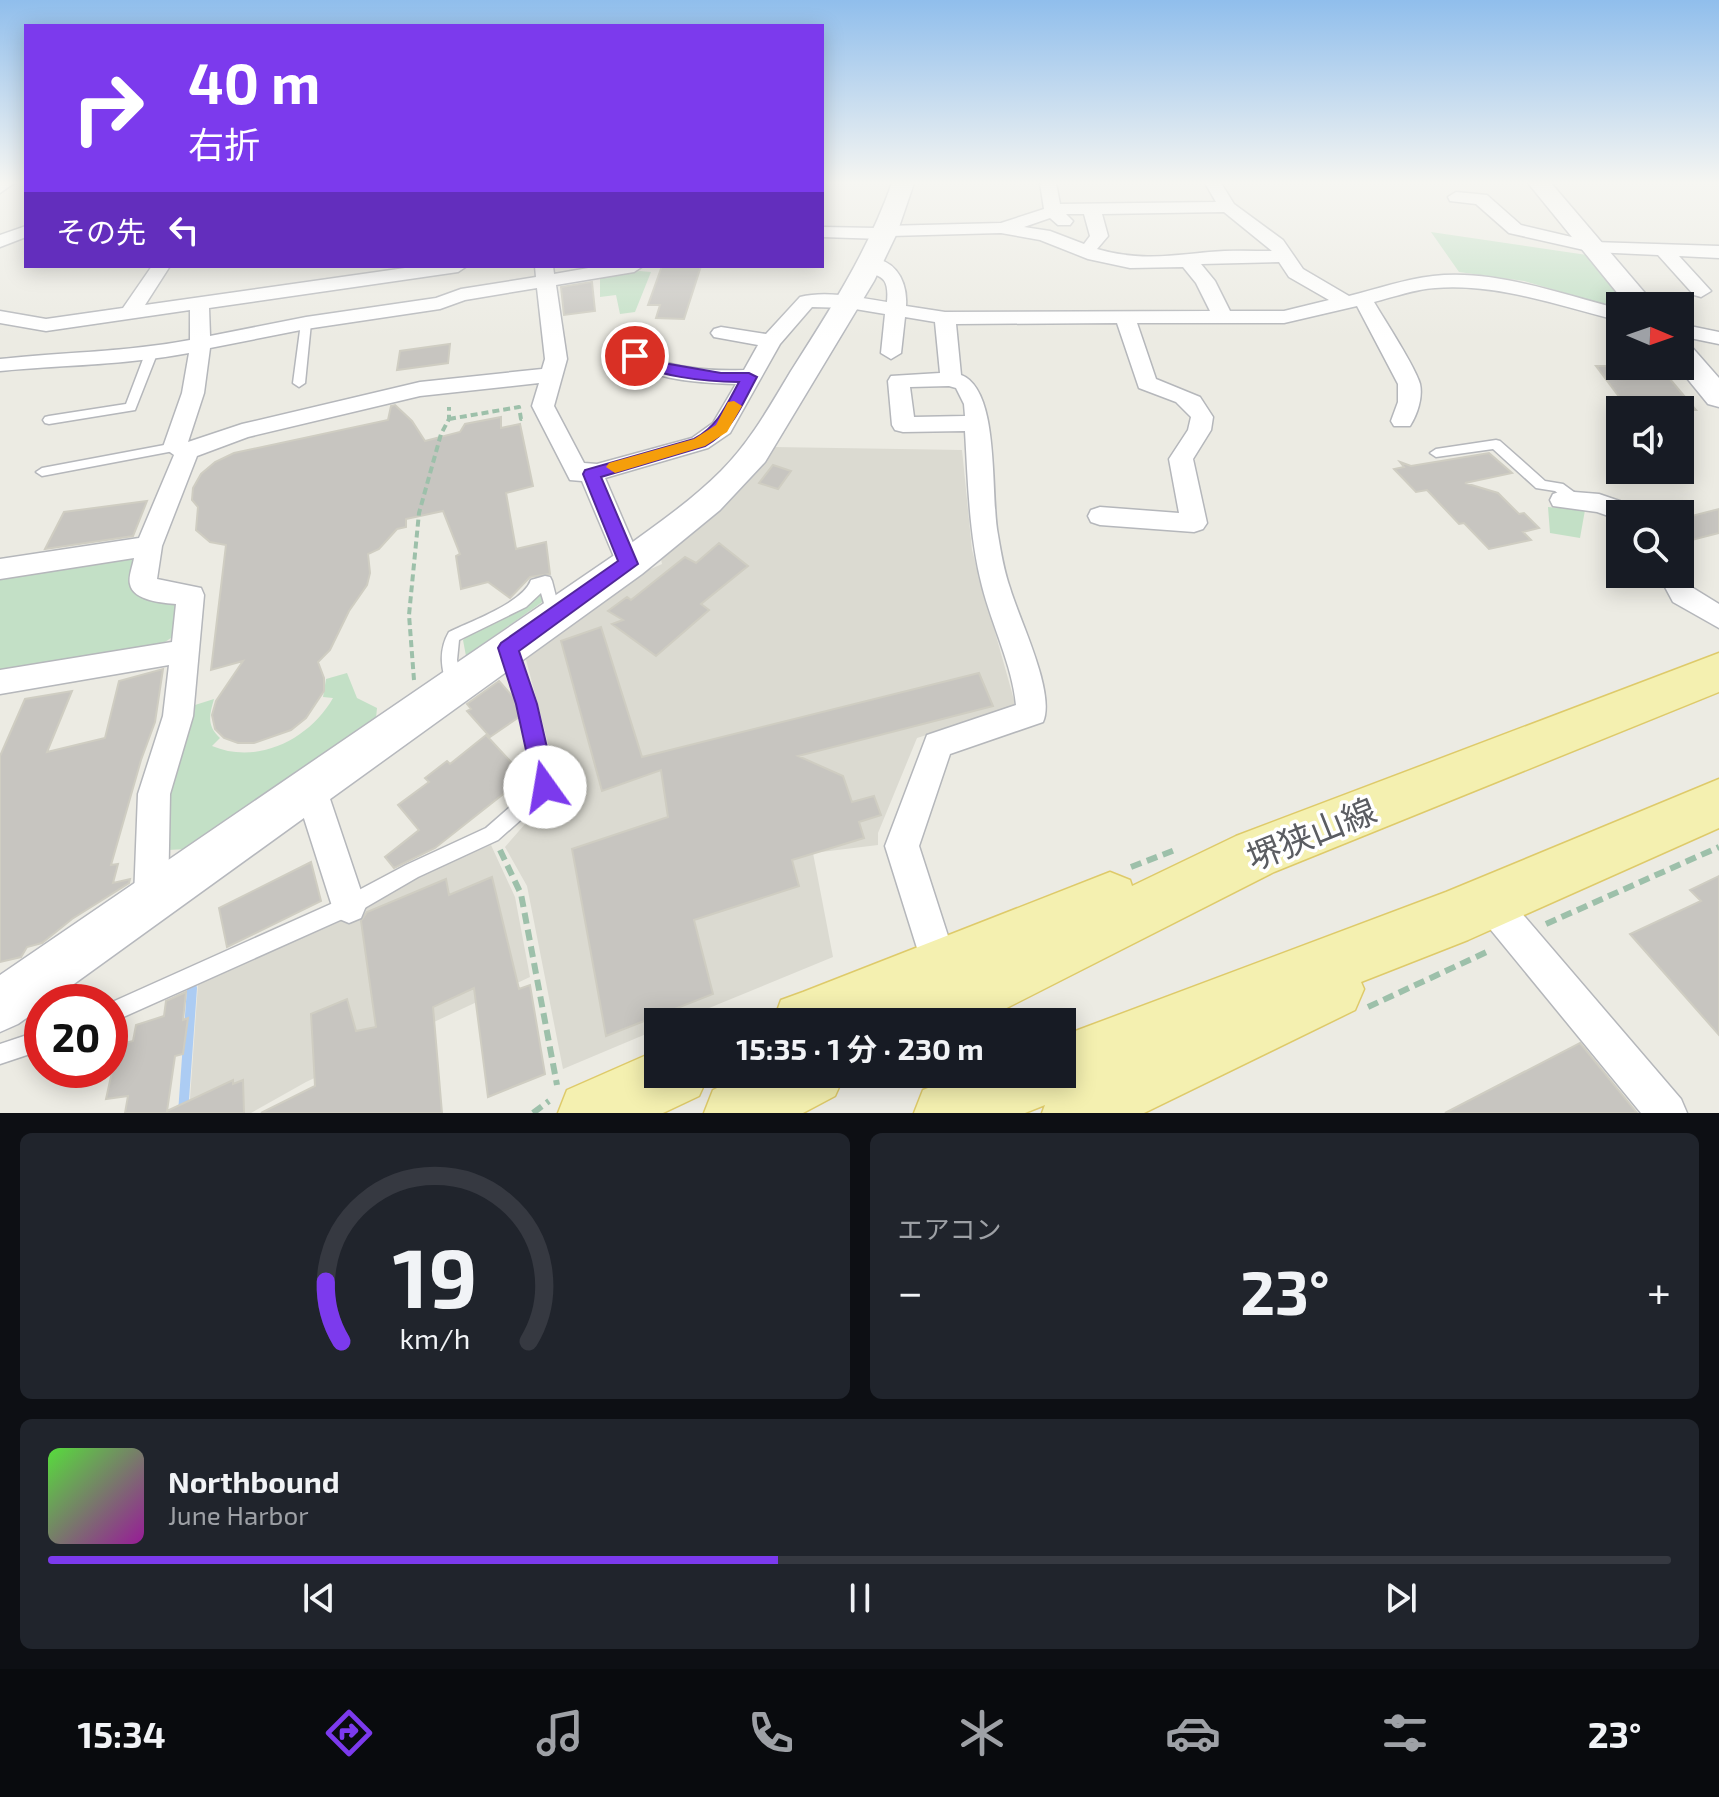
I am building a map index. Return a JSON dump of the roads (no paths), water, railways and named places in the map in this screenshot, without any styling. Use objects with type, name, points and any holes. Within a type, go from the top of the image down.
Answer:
[{"type":"main road","name":"堺狭山線","points":[[910,1008],[941,1004],[1009,978],[1255,854],[1719,672]]},
{"type":"main road","points":[[1074,1113],[1485,919],[1719,803]]},
{"type":"main road","points":[[1076,1062],[1485,919]]},
{"type":"main road","points":[[574,1104],[644,1084]]},
{"type":"main road","points":[[736,1113],[785,1088]]},
{"type":"main road","points":[[973,1100],[1005,1088]]},
{"type":"street","points":[[837,235],[878,243],[945,235]]},
{"type":"street","points":[[0,1006],[508,648],[545,594],[629,564],[707,504],[757,451],[849,302],[881,235]]},
{"type":"street","points":[[1044,235],[1130,262],[1284,256]]},
{"type":"street","points":[[1078,235],[1094,250]]},
{"type":"street","points":[[1094,250],[1099,235]]},
{"type":"street","points":[[1265,235],[1277,244],[1296,273],[1356,301],[1403,368],[1409,384],[1409,402],[1402,421]]},
{"type":"street","points":[[1541,235],[1593,247],[1719,252]]},
{"type":"street","points":[[1583,235],[1630,292]]},
{"type":"street","points":[[878,243],[888,271],[895,279],[898,310],[891,353]]},
{"type":"street","points":[[1663,250],[1701,291]]},
{"type":"street","points":[[1189,262],[1209,288],[1223,317]]},
{"type":"street","points":[[131,311],[160,268]]},
{"type":"street","points":[[307,288],[324,268]]},
{"type":"street","points":[[0,317],[46,325],[444,268]]},
{"type":"street","points":[[0,363],[151,354],[306,323],[440,303],[545,274],[612,268]]},
{"type":"street","points":[[545,274],[556,359],[543,406],[578,474],[590,470],[629,564]]},
{"type":"street","points":[[1687,277],[1719,277]]},
{"type":"street","points":[[591,474],[700,443],[722,428],[771,341],[807,301],[849,302],[945,318],[1112,320],[1125,317],[1284,317],[1432,282],[1463,281],[1499,285],[1606,312]]},
{"type":"street","points":[[306,323],[311,298],[307,288]]},
{"type":"street","points":[[151,898],[154,794],[178,716],[191,595],[157,592],[143,584],[149,546],[181,449],[194,396],[203,345],[199,302]]},
{"type":"street","points":[[1100,516],[1194,523],[1181,459],[1201,426],[1201,415],[1195,404],[1180,394],[1147,383],[1125,317]]},
{"type":"street","points":[[945,318],[951,379]]},
{"type":"street","points":[[0,363],[46,325]]},
{"type":"street","points":[[721,333],[771,341]]},
{"type":"street","points":[[1694,333],[1719,338]]},
{"type":"street","points":[[635,356],[648,365],[721,378],[749,377]]},
{"type":"street","points":[[1694,368],[1719,397]]},
{"type":"street","points":[[181,449],[242,431],[420,389],[551,375]]},
{"type":"street","points":[[941,1004],[902,846],[938,745],[1032,713],[1029,687],[995,585],[984,531],[975,404],[964,384],[951,379],[899,381],[903,425],[976,423]]},
{"type":"street","points":[[1570,501],[1606,505]]},
{"type":"street","points":[[0,569],[149,546]]},
{"type":"street","points":[[1679,588],[1683,595],[1719,617]]},
{"type":"street","points":[[0,682],[185,651]]},
{"type":"street","points":[[310,787],[349,906]]},
{"type":"street","points":[[1485,919],[1667,1113]]},
{"type":"lane","points":[[299,383],[306,323]]},
{"type":"lane","points":[[49,420],[131,407],[151,354]]},
{"type":"lane","points":[[1436,453],[1496,444],[1541,485],[1558,487],[1570,501]]},
{"type":"lane","points":[[42,472],[181,449]]},
{"type":"lane","points":[[455,685],[448,655],[454,636],[521,603],[536,589],[545,594]]},
{"type":"lane","points":[[128,1005],[349,906],[412,871],[492,834],[545,787],[527,704],[508,648]]},
{"type":"lane","points":[[0,1054],[24,1046]]},
{"type":"waterway","points":[[183,1113],[192,988]]}]
